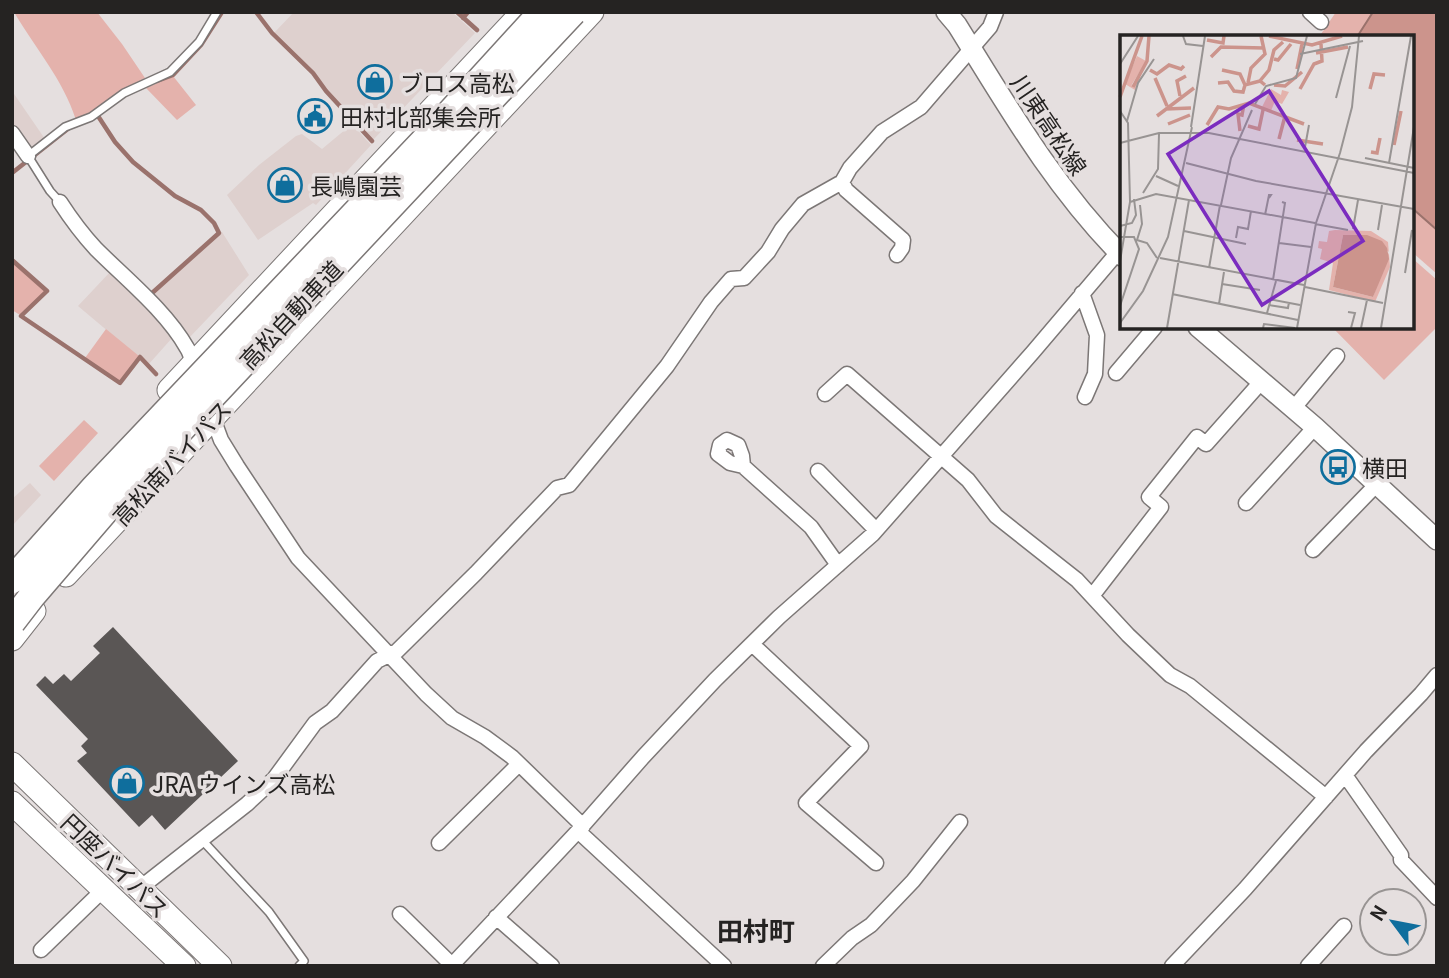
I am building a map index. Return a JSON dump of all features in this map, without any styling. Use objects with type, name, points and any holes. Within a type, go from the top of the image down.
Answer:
[{"type":"highway","points":[[12,564],[87,478],[523,12]]},
{"type":"highway","name":"高松自動車道","points":[[12,580],[95,486],[542,12]]},
{"type":"highway","name":"高松自動車道","points":[[12,622],[111,504],[573,12]]},
{"type":"highway","name":"高松南バイパス","points":[[12,639],[77,563],[592,12]]},
{"type":"highway","name":"円座バイパス","points":[[12,764],[220,966]]},
{"type":"highway","name":"円座バイパス","points":[[12,803],[184,966]]},
{"type":"main road","name":"川東高松線","points":[[946,12],[1057,182],[1120,254]]},
{"type":"main road","points":[[1200,329],[1315,428],[1437,540]]},
{"type":"street","points":[[140,888],[274,779],[315,723],[332,711],[377,661],[397,651],[557,488],[569,485],[667,366],[711,302],[731,279],[744,278],[768,252],[782,229],[803,204],[842,182],[850,168],[882,132],[921,107],[990,27],[996,12]]},
{"type":"street","points":[[12,133],[28,156]]},
{"type":"street","points":[[842,182],[846,190],[903,240],[897,255]]},
{"type":"street","points":[[60,202],[97,250],[167,321],[187,348],[221,440],[298,558],[425,694],[452,718],[485,737],[519,764],[632,882],[720,964]]},
{"type":"street","points":[[400,914],[451,965],[752,643],[876,530],[1082,293],[1120,254]]},
{"type":"street","points":[[1082,293],[1097,335],[1095,374],[1085,397]]},
{"type":"street","points":[[1116,373],[1153,329]]},
{"type":"street","points":[[1293,409],[1338,356]]},
{"type":"street","points":[[825,394],[847,374],[968,480],[996,516],[1077,580],[1170,675],[1190,685],[1326,797]]},
{"type":"street","points":[[1092,596],[1161,507],[1149,497],[1197,436],[1206,444],[1261,382]]},
{"type":"street","points":[[1246,503],[1315,428]]},
{"type":"street","points":[[743,466],[811,527],[838,565]]},
{"type":"street","points":[[818,471],[876,530]]},
{"type":"street","points":[[1313,550],[1377,484]]},
{"type":"street","points":[[752,643],[861,746],[806,803],[876,863]]},
{"type":"street","points":[[1172,966],[1245,890],[1437,674]]},
{"type":"street","points":[[439,843],[519,764]]},
{"type":"street","points":[[1345,775],[1401,855],[1401,860],[1437,898]]},
{"type":"street","points":[[823,966],[880,916],[913,881],[960,822]]},
{"type":"street","points":[[41,950],[103,890]]},
{"type":"street","points":[[496,917],[552,966]]},
{"type":"street","points":[[1308,966],[1344,926]]},
{"type":"lane","points":[[60,202],[28,156],[65,127],[91,117],[124,93],[170,72],[199,42],[218,12]]},
{"type":"lane","points":[[202,840],[270,912],[304,961],[299,966]]},
{"type":"shaded area","points":[[14,12],[97,12],[145,78],[119,92],[90,114],[76,120],[56,77]]},
{"type":"shaded area","name":"ブロス高松","points":[[294,12],[452,12],[475,33],[373,140],[314,73],[274,33]]},
{"type":"shaded area","points":[[1336,12],[1373,12],[1358,35],[1320,35]]},
{"type":"shaded area","points":[[1373,12],[1437,12],[1437,230],[1414,210],[1414,35],[1358,35]]},
{"type":"shaded area","points":[[173,76],[196,105],[177,120],[146,88]]},
{"type":"shaded area","points":[[12,91],[45,139],[29,150],[12,124]]},
{"type":"shaded area","name":"長嶋園芸","points":[[352,124],[371,145],[316,205],[313,203],[258,240],[227,195],[296,136],[302,134],[322,149]]},
{"type":"shaded area","points":[[1414,210],[1437,230],[1437,274],[1414,254]]},
{"type":"shaded area","points":[[222,232],[249,275],[188,339],[152,294]]},
{"type":"shaded area","points":[[1414,260],[1437,280],[1437,327],[1384,380],[1334,329],[1414,329]]},
{"type":"shaded area","points":[[12,261],[46,291],[20,315],[12,310]]},
{"type":"shaded area","points":[[111,271],[130,288],[173,337],[148,365],[78,306]]},
{"type":"shaded area","points":[[106,329],[139,356],[120,382],[85,358]]},
{"type":"shaded area","points":[[84,420],[98,433],[54,481],[39,466]]},
{"type":"shaded area","points":[[30,483],[41,495],[12,526],[12,499]]},
{"type":"building","points":[[113,627],[238,761],[165,830],[152,815],[139,827],[77,761],[87,753],[81,746],[88,739],[36,685],[45,676],[53,684],[64,674],[71,681],[100,653],[93,646]]},
{"type":"waterway","points":[[157,81],[173,75],[201,45],[222,12]]},
{"type":"waterway","points":[[256,12],[272,33],[313,73],[372,141]]},
{"type":"waterway","points":[[457,12],[477,30]]},
{"type":"waterway","points":[[463,18],[468,12]]},
{"type":"waterway","points":[[98,116],[115,142],[133,162],[175,196],[201,210],[214,223],[219,233],[151,294]]},
{"type":"waterway","points":[[12,173],[69,128]]},
{"type":"waterway","points":[[12,260],[47,291],[21,316],[120,383],[140,357],[156,374]]},
{"type":"place","name":"ブロス高松","points":[[375,82]]},
{"type":"place","name":"田村北部集会所","points":[[315,116]]},
{"type":"place","name":"長嶋園芸","points":[[285,185]]},
{"type":"place","name":"横田","points":[[1338,467]]},
{"type":"place","name":"JRA ウインズ高松","points":[[127,783]]},
{"type":"district","name":"田村町","points":[[756,929]]}]
